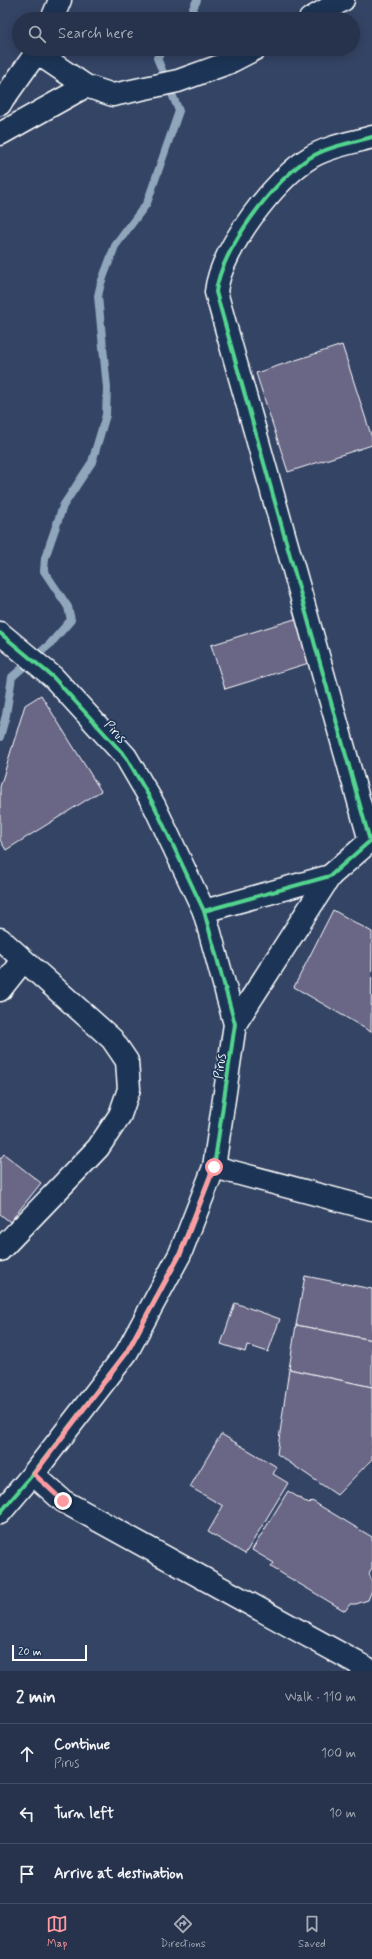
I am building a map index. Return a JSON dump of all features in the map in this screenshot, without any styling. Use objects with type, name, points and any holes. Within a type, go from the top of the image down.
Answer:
[{"type":"street","points":[[55,12],[60,0]]},
{"type":"street","points":[[322,12],[342,0]]},
{"type":"street","points":[[0,104],[34,56]]},
{"type":"street","points":[[45,56],[86,86],[113,95],[178,81],[228,63],[242,56]]},
{"type":"street","points":[[0,134],[86,86]]},
{"type":"street","points":[[235,1024],[330,876],[371,841],[216,292],[217,278],[245,226],[269,195],[302,163],[312,156],[372,137]]},
{"type":"street","name":"Pirus","points":[[0,633],[53,677],[126,757],[154,805],[204,911],[235,1024],[214,1167],[180,1254],[127,1352],[34,1474],[0,1513]]},
{"type":"street","points":[[204,911],[330,876]]},
{"type":"street","points":[[0,939],[112,1039],[127,1061],[129,1089],[120,1115],[98,1148],[0,1250]]},
{"type":"street","points":[[0,990],[23,961]]},
{"type":"street","points":[[214,1167],[372,1209]]},
{"type":"street","points":[[34,1474],[63,1501],[372,1671]]},
{"type":"building","points":[[342,345],[372,438],[372,445],[288,472],[256,373]]},
{"type":"building","points":[[298,618],[312,662],[225,689],[211,645]]},
{"type":"building","points":[[41,695],[101,791],[6,850],[0,840],[0,787],[25,705]]},
{"type":"building","points":[[333,910],[372,932],[371,1032],[294,987]]},
{"type":"building","points":[[4,1154],[41,1183],[10,1222],[0,1214],[0,1159]]},
{"type":"building","points":[[305,1276],[372,1289],[372,1340],[296,1325]]},
{"type":"building","points":[[235,1303],[280,1319],[268,1352],[247,1345],[245,1352],[221,1344]]},
{"type":"building","points":[[296,1325],[372,1340],[372,1387],[289,1369]]},
{"type":"building","points":[[289,1369],[372,1387],[372,1459],[337,1495],[277,1454]]},
{"type":"building","points":[[221,1434],[277,1467],[273,1474],[288,1483],[245,1554],[208,1532],[223,1506],[190,1487]]},
{"type":"building","points":[[288,1491],[309,1504],[312,1501],[372,1537],[372,1568],[369,1573],[372,1582],[372,1590],[368,1600],[356,1604],[350,1604],[345,1611],[271,1567],[274,1563],[252,1550]]},
{"type":"waterway","points":[[191,12],[197,0]]},
{"type":"waterway","points":[[0,737],[6,715],[12,677],[50,644],[71,620],[68,607],[44,571],[45,558],[63,506],[92,462],[106,415],[107,388],[98,296],[101,283],[115,246],[147,203],[179,111],[157,58],[159,56]]},
{"type":"cycle path","points":[[204,911],[330,876],[370,841],[216,292],[220,275],[227,257],[238,237],[266,198],[282,181],[297,167],[318,153],[333,147],[372,137]]},
{"type":"cycle path","points":[[0,633],[53,677],[126,757],[154,805],[204,911],[235,1024],[214,1167],[180,1254],[127,1352],[33,1474],[0,1513]]},
{"type":"route","points":[[63,1501],[34,1474],[127,1352],[180,1254],[214,1167]]}]
